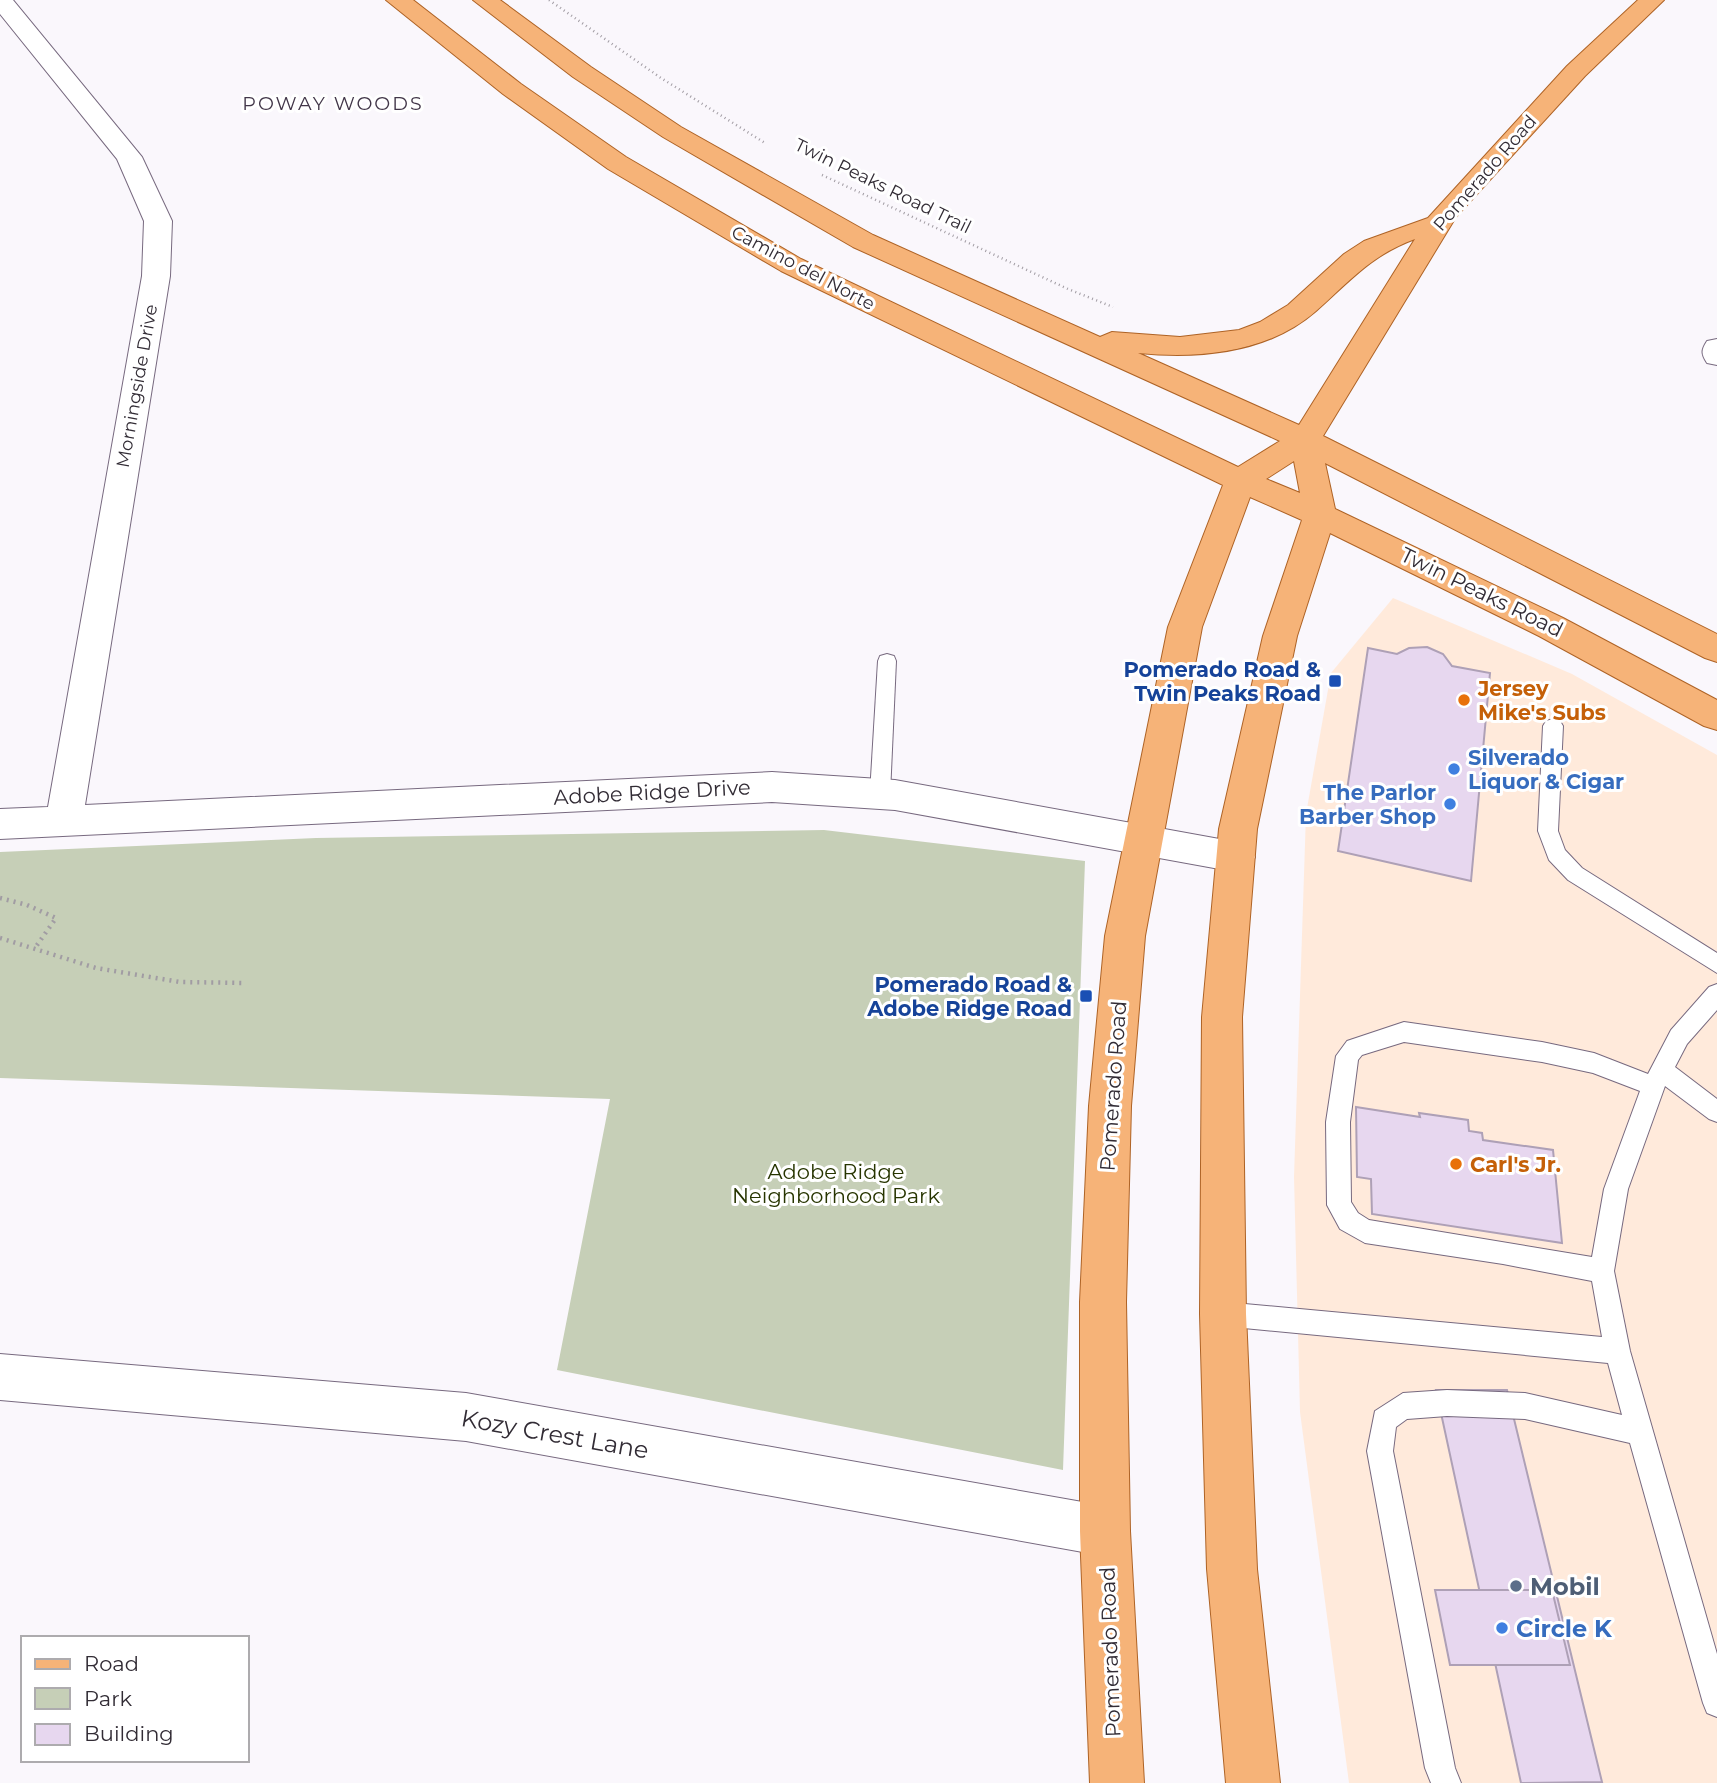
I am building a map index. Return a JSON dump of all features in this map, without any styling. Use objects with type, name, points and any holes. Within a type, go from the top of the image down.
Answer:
[{"type":"main road","name":"Camino del Norte","points":[[398,0],[512,89],[617,163],[791,265],[1240,480]]},
{"type":"main road","points":[[485,0],[582,72],[684,139],[863,241],[1304,440],[1717,649]]},
{"type":"main road","name":"Pomerado Road","points":[[1117,1783],[1105,1531],[1102,1302],[1110,1106],[1125,936],[1146,839],[1185,627],[1240,480],[1304,440],[1438,224],[1576,71],[1652,0]]},
{"type":"main road","points":[[1068,333],[1115,342],[1172,347],[1238,341],[1289,317],[1356,258],[1395,236],[1438,224]]},
{"type":"main road","points":[[1253,1783],[1232,1569],[1223,1314],[1222,1017],[1238,829],[1280,636],[1320,515],[1304,440]]},
{"type":"main road","name":"Twin Peaks Road","points":[[1240,480],[1320,515],[1551,626],[1717,716]]},
{"type":"street","name":"Morningside Drive","points":[[1,0],[129,157],[158,221],[156,276],[64,820]]},
{"type":"street","points":[[1717,348],[1717,356]]},
{"type":"street","name":"Adobe Ridge Drive","points":[[0,824],[772,787],[880,794],[1236,857]]},
{"type":"street","name":"Kozy Crest Lane","points":[[0,1377],[466,1417],[1105,1531]]},
{"type":"lane","points":[[880,794],[887,661]]},
{"type":"lane","points":[[1553,726],[1548,831],[1556,855],[1575,874],[1717,964]]},
{"type":"lane","points":[[1717,994],[1679,1037],[1657,1078],[1616,1189],[1602,1271],[1617,1351],[1717,1703]]},
{"type":"lane","points":[[1602,1271],[1503,1252],[1364,1231],[1349,1222],[1339,1205],[1338,1122],[1347,1056],[1355,1048],[1404,1032],[1542,1052],[1657,1078],[1717,1111]]},
{"type":"lane","points":[[1223,1314],[1617,1351]]},
{"type":"lane","points":[[1446,1783],[1440,1768],[1380,1451],[1384,1420],[1403,1406],[1447,1403],[1525,1406],[1640,1432]]},
{"type":"path","name":"Twin Peaks Road Trail","points":[[549,0],[661,78],[766,143]]},
{"type":"path","name":"Twin Peaks Road Trail","points":[[814,171],[1117,309]]},
{"type":"path","points":[[0,898],[27,905],[56,918],[35,948]]},
{"type":"path","points":[[0,938],[108,970],[180,982],[246,984]]},
{"type":"shaded area","points":[[1393,598],[1572,674],[1717,755],[1717,1783],[1349,1783],[1300,1412],[1294,1177],[1306,814],[1331,673]]},
{"type":"green space","name":"Adobe Ridge Neighborhood Park","points":[[824,830],[1085,861],[1063,1470],[557,1370],[610,1099],[0,1078],[0,852],[316,838]]},
{"type":"building","points":[[1427,647],[1443,654],[1452,666],[1490,673],[1471,881],[1338,851],[1368,648],[1397,654],[1409,648]]},
{"type":"building","name":"Carl's Jr.","points":[[1356,1107],[1420,1117],[1419,1113],[1468,1120],[1469,1131],[1482,1133],[1483,1140],[1553,1150],[1562,1243],[1372,1214],[1371,1179],[1357,1177]]},
{"type":"building","name":"Mobil","points":[[1436,1390],[1507,1390],[1602,1782],[1521,1783]]},
{"type":"building","name":"Circle K","points":[[1435,1590],[1552,1590],[1570,1665],[1450,1665]]},
{"type":"place","name":"Pomerado Road & Twin Peaks Road","points":[[1335,681]]},
{"type":"place","name":"Jersey Mike's Subs","points":[[1464,700]]},
{"type":"place","name":"Silverado Liquor & Cigar","points":[[1454,769]]},
{"type":"place","name":"The Parlor Barber Shop","points":[[1450,804]]},
{"type":"place","name":"Pomerado Road & Adobe Ridge Road","points":[[1086,996]]},
{"type":"place","name":"Carl's Jr.","points":[[1456,1164]]},
{"type":"place","name":"Mobil","points":[[1516,1586]]},
{"type":"place","name":"Circle K","points":[[1502,1628]]},
{"type":"district","name":"POWAY WOODS","points":[[333,103]]}]
